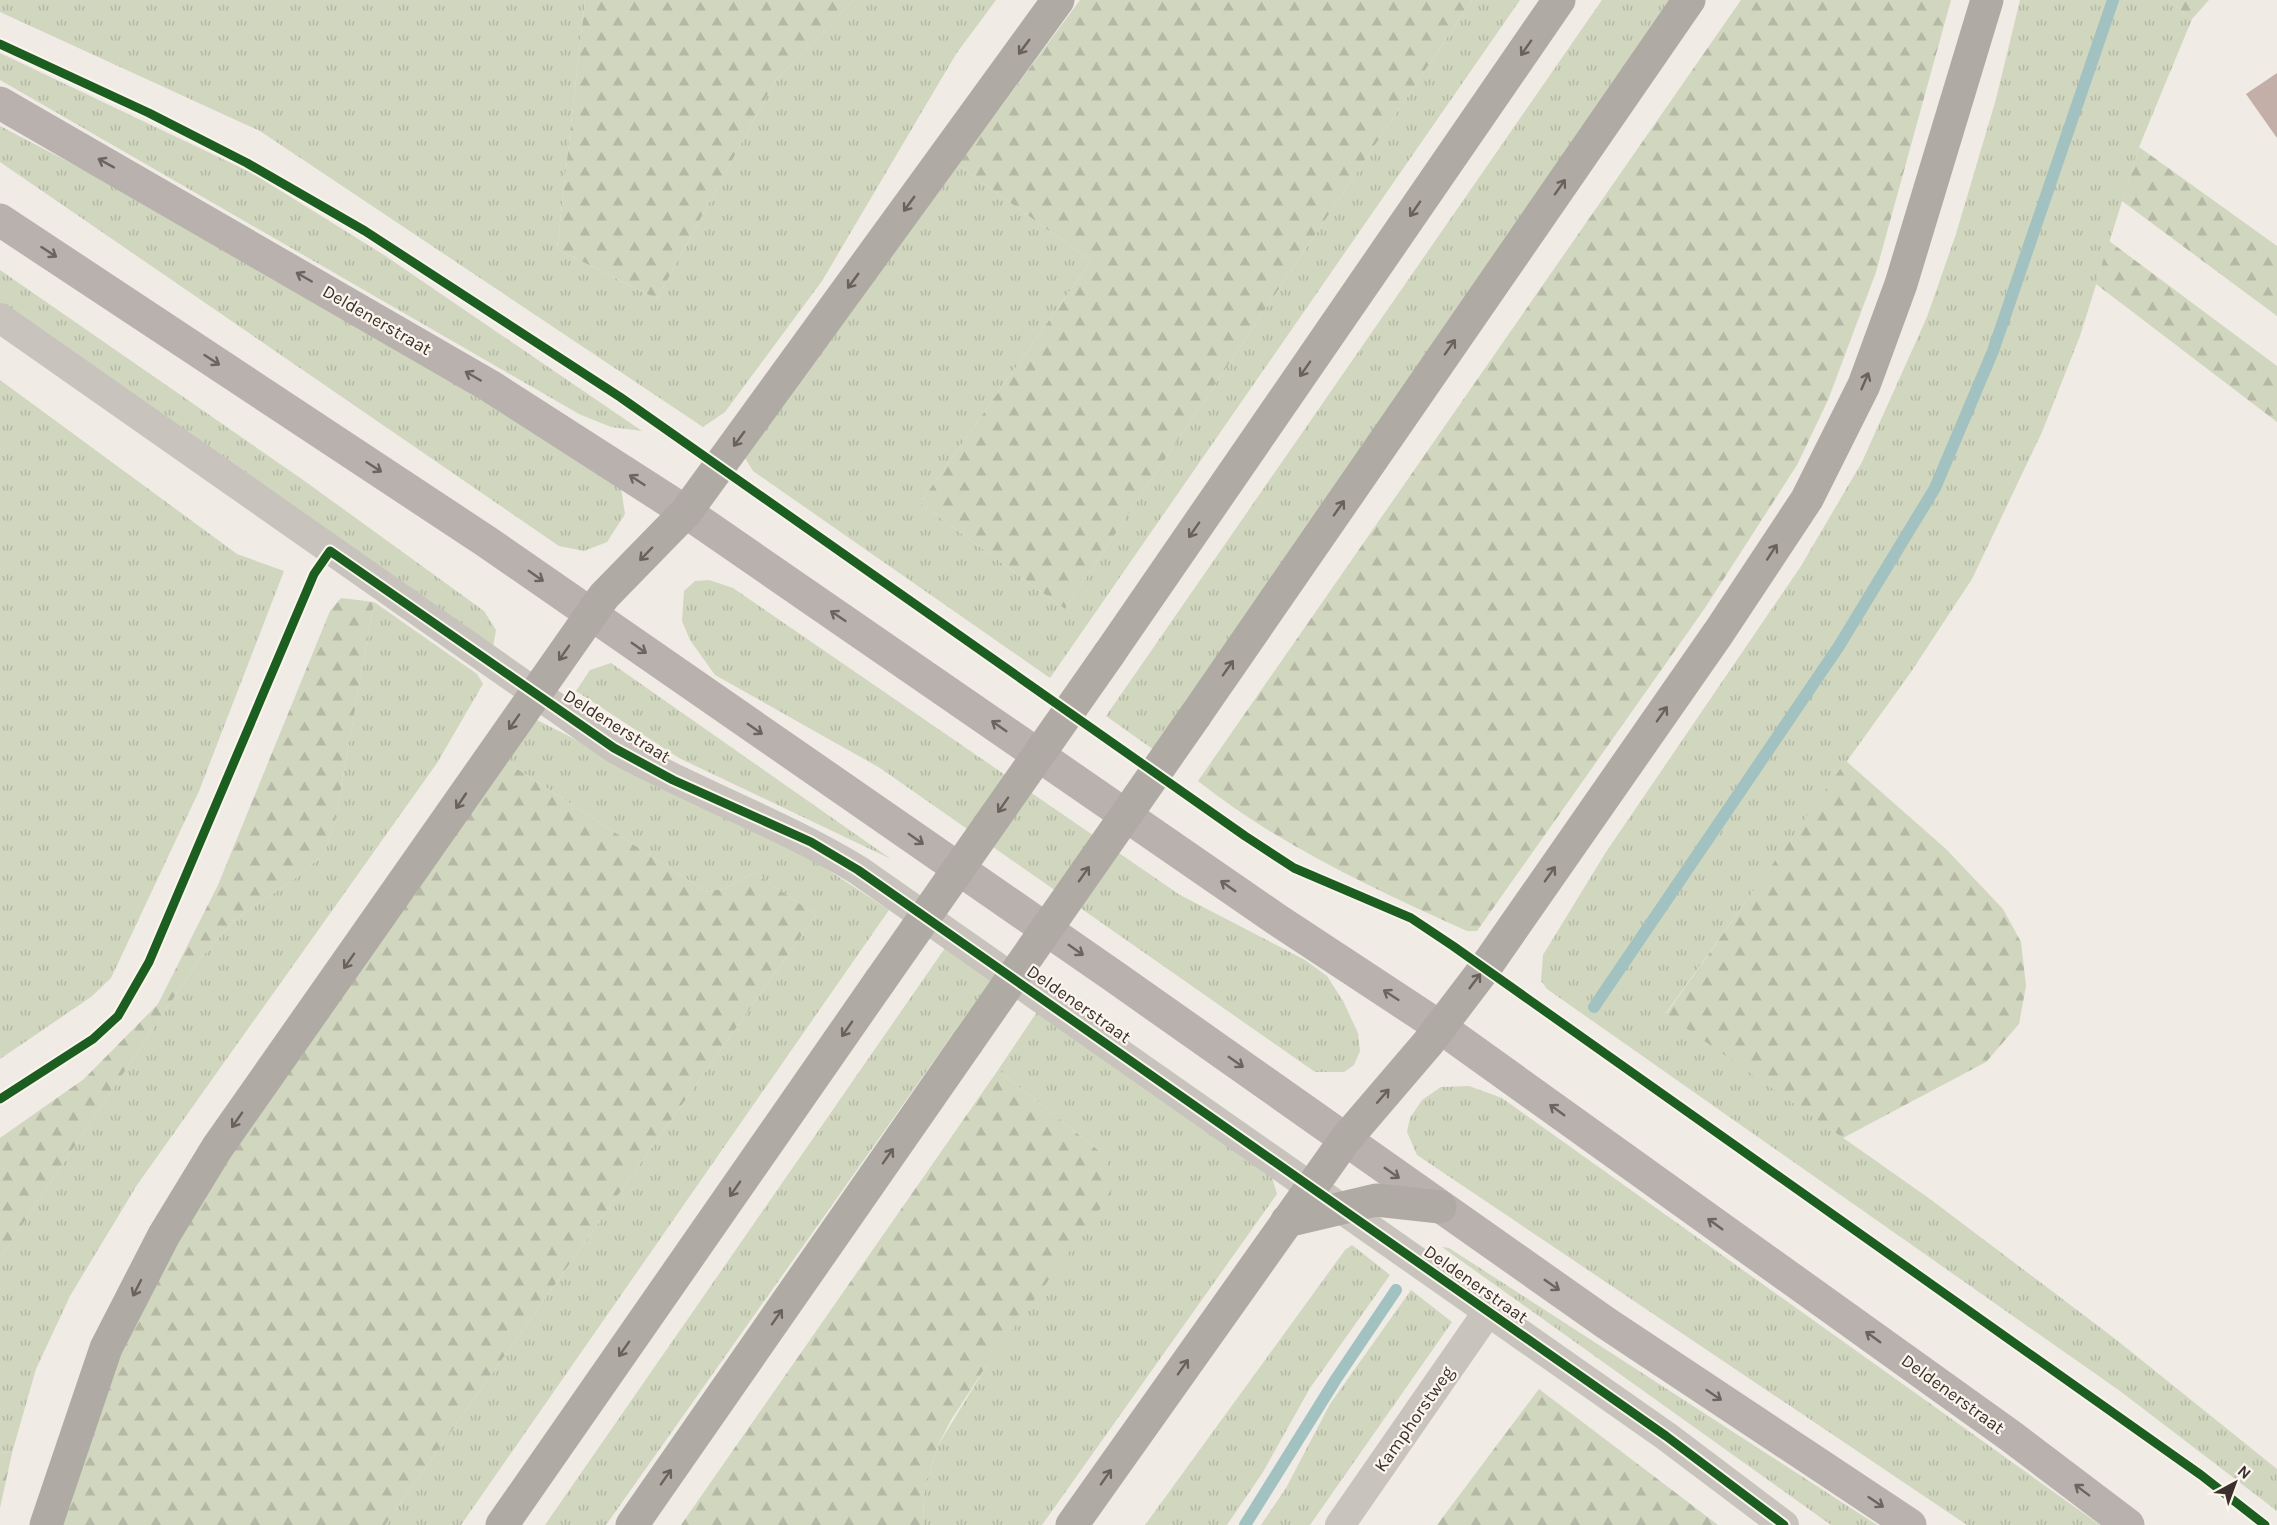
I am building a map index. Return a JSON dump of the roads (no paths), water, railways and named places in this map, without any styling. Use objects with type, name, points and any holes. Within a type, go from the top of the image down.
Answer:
[{"type":"highway","points":[[46,1525],[106,1348],[164,1235],[217,1148],[604,596],[687,512],[1059,0]]},
{"type":"highway","points":[[502,1525],[1108,654],[1559,0]]},
{"type":"highway","points":[[632,1525],[1195,716],[1689,0]]},
{"type":"highway","points":[[1072,1525],[1344,1140],[1440,1028],[1485,968],[1719,632],[1807,499],[1864,385],[1901,285],[1987,0]]},
{"type":"highway","points":[[1287,1221],[1376,1200],[1440,1207]]},
{"type":"main road","name":"Deldenerstraat","points":[[0,103],[490,386],[687,512],[1276,919],[1440,1028],[1992,1423],[2128,1525]]},
{"type":"main road","points":[[0,220],[487,542],[1193,1031],[1344,1140],[1606,1323],[1910,1525]]},
{"type":"street","name":"Deldenerstraat","points":[[0,318],[614,748],[673,780],[769,821],[858,870],[1666,1436],[1784,1525]]},
{"type":"street","name":"Kamphorstweg","points":[[1340,1525],[1487,1312]]},
{"type":"waterway","points":[[1594,1007],[1839,646],[1935,488],[1993,351],[2113,0]]},
{"type":"waterway","points":[[1245,1525],[1336,1379],[1396,1290]]}]
